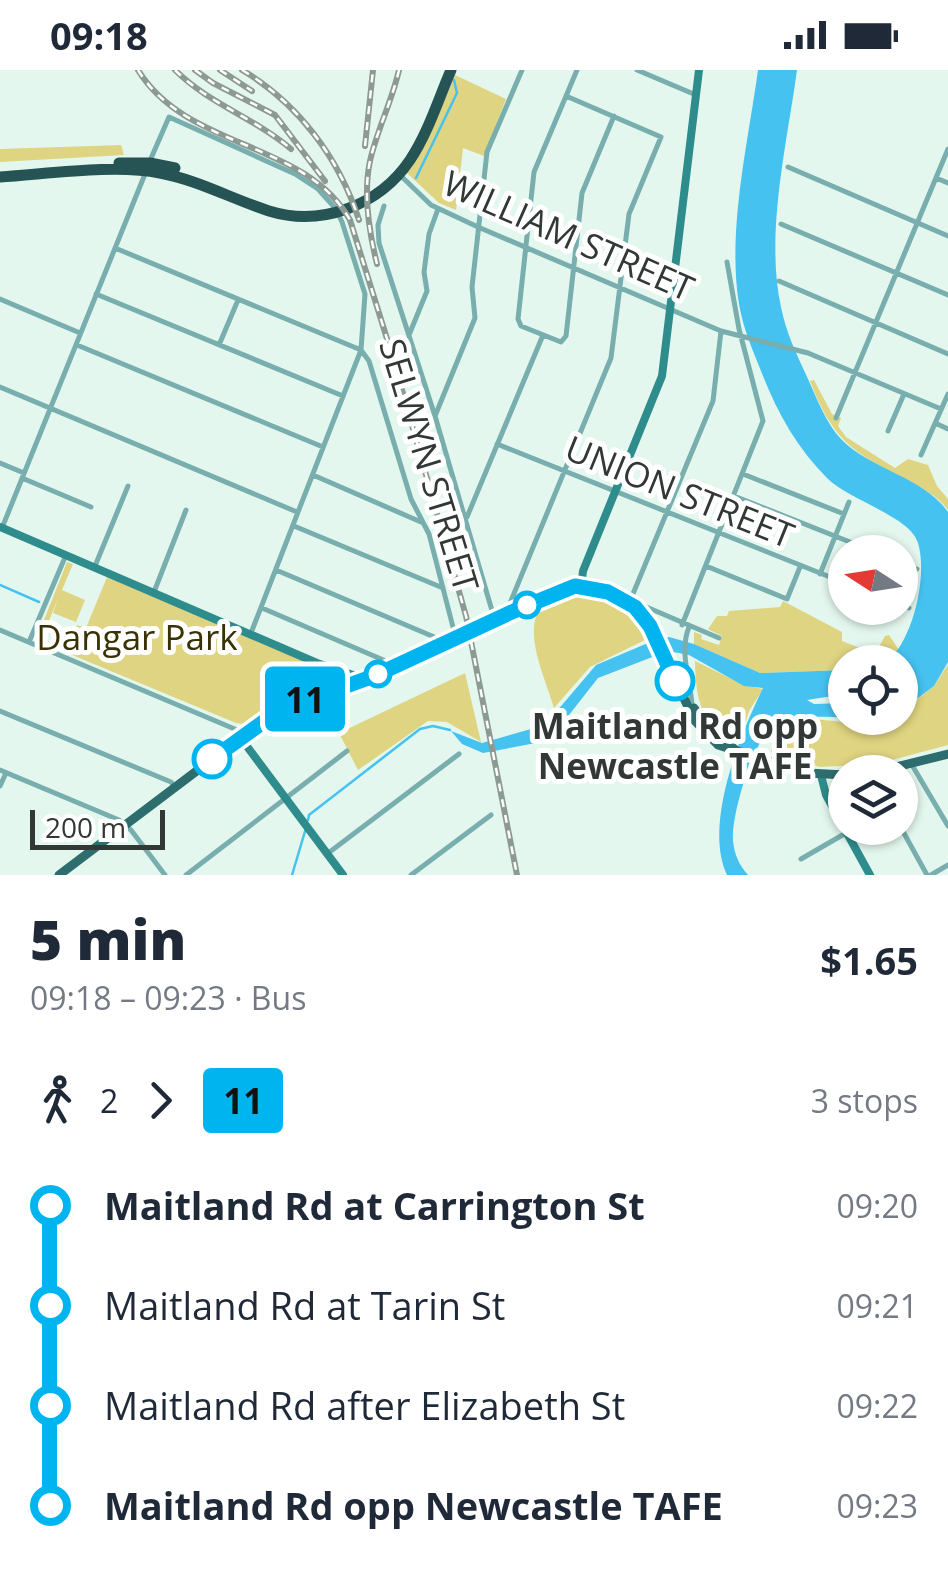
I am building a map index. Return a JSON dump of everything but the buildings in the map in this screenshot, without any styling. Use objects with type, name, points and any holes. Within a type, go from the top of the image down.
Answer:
[{"type":"highway","points":[[0,169],[148,166],[271,212],[319,213],[378,190],[399,174],[416,150],[448,70]]},
{"type":"highway","points":[[378,190],[409,152],[448,70]]},
{"type":"highway","points":[[0,177],[148,166]]},
{"type":"main road","points":[[582,583],[662,376],[699,70]]},
{"type":"main road","points":[[1,527],[324,667],[356,676]]},
{"type":"main road","points":[[324,667],[348,686],[489,619],[582,583]]},
{"type":"main road","points":[[489,619],[561,584],[582,583],[631,604],[656,637],[699,728],[718,745],[737,751]]},
{"type":"main road","points":[[59,875],[272,714],[458,633]]},
{"type":"main road","points":[[323,693],[329,679],[324,667]]},
{"type":"main road","points":[[674,672],[708,728],[737,751],[828,776]]},
{"type":"main road","points":[[240,737],[344,875]]},
{"type":"main road","points":[[918,763],[948,754]]},
{"type":"main road","points":[[821,776],[828,797]]},
{"type":"main road","points":[[854,845],[870,875]]},
{"type":"street","points":[[435,416],[474,322],[472,287],[488,150],[522,70]]},
{"type":"street","points":[[577,70],[534,172],[519,324],[564,342],[582,193],[614,116]]},
{"type":"street","points":[[637,70],[696,95]]},
{"type":"street","points":[[508,609],[611,358],[629,214],[660,137],[566,96]]},
{"type":"street","name":"SELWYN STREET","points":[[148,166],[170,116],[295,174],[328,198],[342,222],[365,294],[362,350],[411,499],[424,523],[458,633]]},
{"type":"street","points":[[836,418],[948,149]]},
{"type":"street","points":[[1,527],[148,166]]},
{"type":"street","points":[[788,168],[948,236]]},
{"type":"street","name":"WILLIAM STREET","points":[[399,174],[438,209],[478,227],[725,332],[794,349],[941,410]]},
{"type":"street","points":[[936,178],[948,184]]},
{"type":"street","points":[[384,206],[378,226],[379,243],[466,518],[489,619]]},
{"type":"street","points":[[409,335],[426,291],[428,234],[438,209]]},
{"type":"street","points":[[781,224],[948,295]]},
{"type":"street","points":[[115,248],[362,350],[252,633]]},
{"type":"street","points":[[692,704],[685,654],[686,626],[763,414],[742,342],[727,262]]},
{"type":"street","points":[[779,281],[948,354]]},
{"type":"street","points":[[96,294],[343,396]]},
{"type":"street","points":[[0,299],[81,333]]},
{"type":"street","points":[[219,345],[238,300]]},
{"type":"street","points":[[719,638],[631,604],[713,400],[725,332]]},
{"type":"street","points":[[466,518],[542,335]]},
{"type":"street","points":[[76,345],[324,447]]},
{"type":"street","points":[[0,387],[298,512]]},
{"type":"street","points":[[888,432],[904,394]]},
{"type":"street","points":[[922,455],[948,394]]},
{"type":"street","points":[[935,423],[948,429]]},
{"type":"street","name":"UNION STREET","points":[[497,444],[828,577]]},
{"type":"street","points":[[0,464],[91,507]]},
{"type":"street","points":[[742,474],[844,514]]},
{"type":"street","points":[[313,475],[424,523]]},
{"type":"street","points":[[94,567],[128,486]]},
{"type":"street","points":[[734,496],[832,535]]},
{"type":"street","points":[[834,535],[849,502]]},
{"type":"street","points":[[154,592],[186,510]]},
{"type":"street","points":[[293,525],[443,588]]},
{"type":"street","points":[[820,574],[828,552]]},
{"type":"street","points":[[29,642],[66,555]]},
{"type":"street","points":[[706,566],[787,599],[800,566]]},
{"type":"street","points":[[276,570],[439,639]]},
{"type":"street","points":[[518,590],[526,600]]},
{"type":"street","points":[[261,608],[388,662]]},
{"type":"street","points":[[0,630],[237,730],[240,737]]},
{"type":"street","points":[[0,711],[159,776],[175,787]]},
{"type":"street","points":[[186,875],[347,751]]},
{"type":"street","points":[[327,854],[459,754]]},
{"type":"street","points":[[0,786],[3,772],[125,824],[165,875]]},
{"type":"street","points":[[918,775],[948,826]]},
{"type":"street","points":[[412,875],[491,815]]},
{"type":"street","points":[[801,859],[828,843]]},
{"type":"street","points":[[911,845],[929,875],[948,865]]},
{"type":"green space","points":[[455,75],[506,99],[484,156],[463,148],[456,210],[439,203],[407,173]]},
{"type":"green space","points":[[121,145],[124,155],[0,162],[0,149]]},
{"type":"green space","points":[[814,380],[832,414],[841,418],[838,426],[846,437],[895,468],[908,459],[928,465],[948,499],[948,510],[928,492],[870,460],[845,441],[826,416],[810,381]]},
{"type":"green space","name":"Dangar Park","points":[[67,562],[73,564],[62,590],[85,600],[76,622],[53,613],[58,598],[42,639],[67,649],[77,625],[86,628],[107,577],[302,660],[325,674],[324,684],[278,702],[243,724],[236,723],[36,640]]},
{"type":"green space","points":[[582,592],[620,609],[645,640],[590,667],[554,708],[536,652],[536,618],[543,605],[558,596]]},
{"type":"green space","points":[[783,601],[842,632],[842,641],[852,645],[828,645],[828,671],[760,673],[694,644],[694,632],[719,645],[722,636],[708,629],[717,616],[727,616],[729,611],[780,607]]},
{"type":"green space","points":[[889,635],[896,645],[880,645],[885,636]]},
{"type":"green space","points":[[695,661],[744,685],[763,689],[749,711],[740,742],[716,728],[703,710]]},
{"type":"green space","points":[[948,664],[948,745],[911,755],[828,755],[828,767],[820,767],[771,752],[785,727],[806,719],[828,721],[828,735],[918,735],[918,699],[934,686]]},
{"type":"green space","points":[[465,673],[481,742],[447,722],[428,721],[358,770],[339,733]]},
{"type":"water","points":[[758,70],[797,70],[776,219],[777,279],[786,326],[822,410],[841,439],[867,459],[925,490],[948,512],[948,662],[934,686],[918,698],[918,645],[900,645],[910,625],[918,625],[918,535],[837,486],[807,455],[775,404],[741,313],[736,247],[744,157]]},
{"type":"water","points":[[669,637],[694,644],[760,673],[828,671],[828,697],[807,700],[828,704],[828,717],[800,717],[775,724],[759,744],[745,778],[733,840],[736,855],[748,875],[727,875],[719,831],[727,780],[763,688],[744,686],[689,655],[668,651],[598,678],[558,729],[541,742],[483,753],[462,744],[451,731],[482,743],[545,725],[596,665]]},
{"type":"waterway","points":[[416,178],[457,93],[454,80]]},
{"type":"waterway","points":[[0,585],[39,602]]},
{"type":"waterway","points":[[308,820],[309,815],[420,729],[433,726],[450,730]]},
{"type":"waterway","points":[[292,875],[306,828]]},
{"type":"railway","points":[[138,70],[159,96],[185,116],[305,174],[330,194],[350,220],[466,616],[517,875]]},
{"type":"railway","points":[[175,70],[291,149]]},
{"type":"railway","points":[[195,70],[275,115],[325,181]]},
{"type":"railway","points":[[220,70],[252,91]]},
{"type":"railway","points":[[242,70],[281,99],[314,134],[340,175],[359,220]]},
{"type":"railway","points":[[365,146],[373,70]]},
{"type":"railway","points":[[377,264],[368,213],[368,174],[399,70]]},
{"type":"bus line","name":"11","points":[[212,759],[280,710],[374,676],[575,586],[608,592],[635,607],[650,626],[675,681]]},
{"type":"place","name":"Maitland Rd opp Newcastle TAFE","points":[[675,681]]}]
